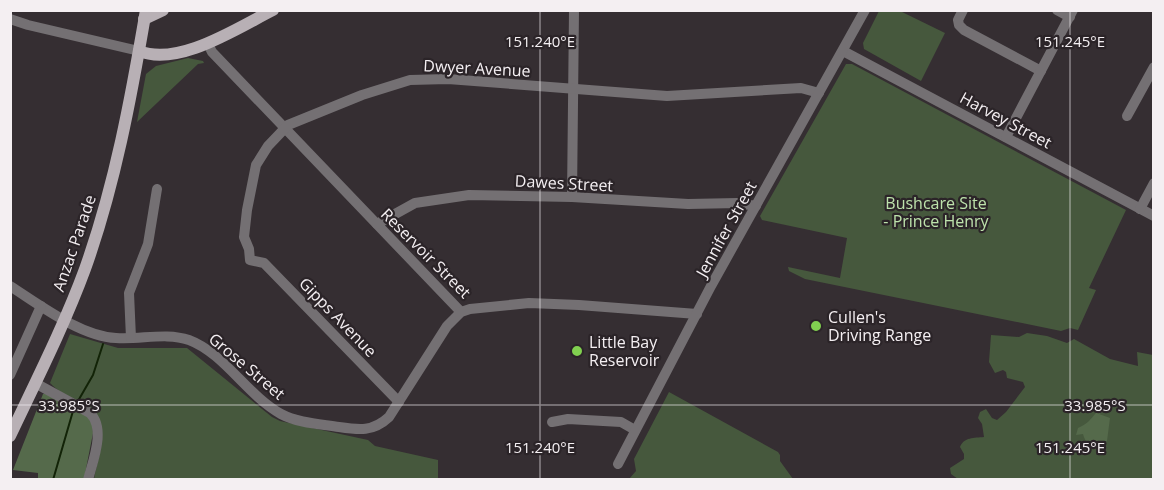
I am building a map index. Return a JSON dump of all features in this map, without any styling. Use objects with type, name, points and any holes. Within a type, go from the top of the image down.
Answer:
[{"type":"main road","name":"Anzac Parade","points":[[10,436],[85,270],[124,131],[145,15],[164,10]]},
{"type":"main road","points":[[134,76],[143,66],[166,56],[208,44],[273,10]]},
{"type":"main road","points":[[139,51],[166,56]]},
{"type":"street","points":[[572,197],[574,10]]},
{"type":"street","name":"Jennifer Street","points":[[618,464],[711,286],[865,10]]},
{"type":"street","points":[[963,10],[958,20],[964,30],[1041,71]]},
{"type":"street","points":[[1006,137],[1072,14],[1057,10]]},
{"type":"street","points":[[10,19],[139,51]]},
{"type":"street","name":"Reservoir Street","points":[[208,44],[212,52],[284,128],[462,312],[482,307],[529,303],[697,314]]},
{"type":"street","name":"Harvey Street","points":[[843,51],[1154,216]]},
{"type":"street","points":[[1126,116],[1154,67]]},
{"type":"street","name":"Dwyer Avenue","points":[[250,260],[249,249],[244,237],[256,165],[268,146],[284,128],[312,114],[410,80],[448,79],[497,82],[667,96],[801,88],[819,93]]},
{"type":"street","points":[[1140,209],[1154,183]]},
{"type":"street","points":[[131,338],[129,293],[148,244],[157,189]]},
{"type":"street","name":"Dawes Street","points":[[377,224],[415,202],[497,194],[688,204],[738,202],[756,206]]},
{"type":"street","name":"Gipps Avenue","points":[[250,260],[264,263],[399,402]]},
{"type":"street","name":"Grose Street","points":[[10,286],[64,320],[106,337],[173,337],[191,341],[213,356],[270,407],[282,414],[295,419],[361,430],[372,429],[389,417],[447,326],[462,312]]},
{"type":"street","points":[[10,375],[41,306]]},
{"type":"street","points":[[35,383],[90,413],[96,420],[98,433],[88,480]]},
{"type":"street","points":[[552,422],[568,419],[621,422],[635,430]]},
{"type":"green space","points":[[879,11],[900,11],[945,33],[921,81],[864,49],[863,43]]},
{"type":"green space","points":[[188,58],[204,63],[198,64],[137,122],[146,74],[156,66]]},
{"type":"green space","name":"Bushcare Site - Prince Henry","points":[[846,64],[852,64],[1126,210],[1089,288],[1096,290],[1078,330],[1070,328],[1061,331],[805,279],[789,271],[788,267],[840,278],[847,238],[762,220],[760,216]]},
{"type":"green space","points":[[1027,333],[1047,336],[1067,343],[1074,339],[1110,359],[1138,366],[1137,352],[1153,355],[1153,479],[958,479],[951,474],[950,468],[964,459],[960,447],[964,441],[984,437],[982,424],[978,418],[980,412],[986,409],[992,418],[997,420],[1025,387],[1023,382],[1007,378],[1003,370],[995,373],[989,362],[991,335],[1019,337]]},
{"type":"green space","points":[[70,334],[118,348],[187,348],[272,417],[280,421],[368,440],[375,446],[438,460],[438,479],[94,479],[101,445],[101,425],[90,408],[50,383]]},
{"type":"green space","points":[[669,392],[778,452],[780,461],[793,479],[629,479],[636,471],[634,459]]},
{"type":"green space","points":[[46,393],[92,419],[93,433],[84,479],[38,479],[38,473],[13,470],[43,394]]},
{"type":"green space","points":[[1105,406],[1105,411],[1099,414],[1110,418],[1107,441],[1089,444],[1083,434],[1076,435],[1078,428],[1087,423]]},
{"type":"waterway","points":[[78,401],[93,375],[103,344]]},
{"type":"waterway","points":[[53,480],[73,411]]},
{"type":"place","name":"Cullen's Driving Range","points":[[816,326]]},
{"type":"place","name":"Little Bay Reservoir","points":[[577,351]]}]
